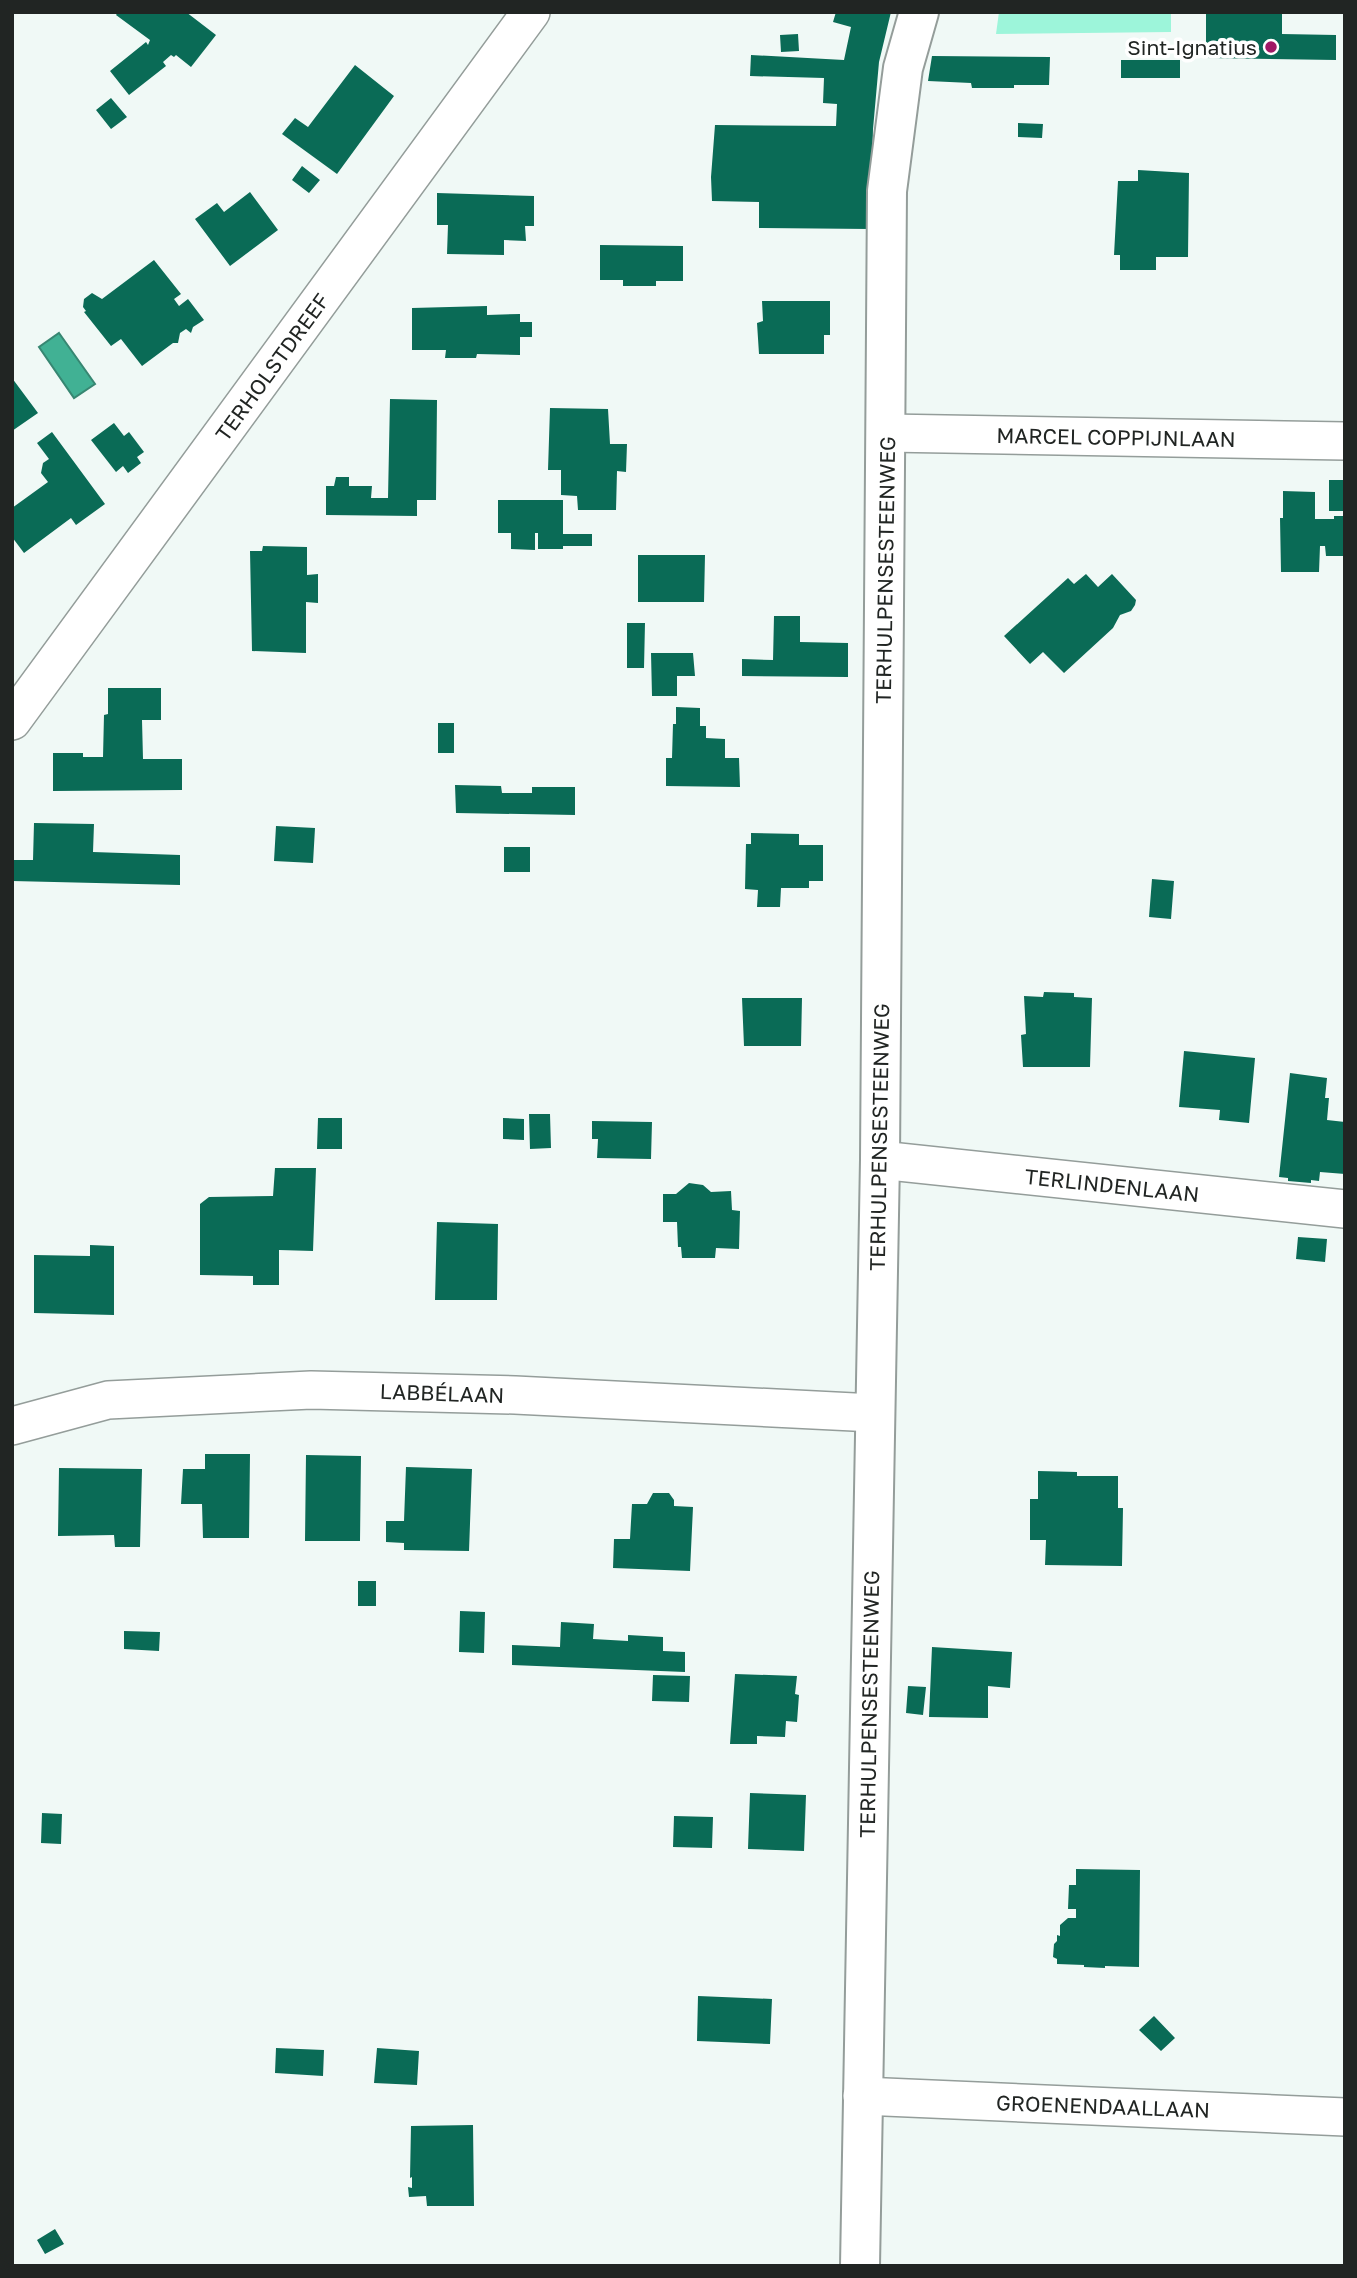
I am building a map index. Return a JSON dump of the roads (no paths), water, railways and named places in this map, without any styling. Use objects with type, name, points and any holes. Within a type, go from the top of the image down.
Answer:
[{"type":"main road","name":"TERHULPENSESTEENWEG","points":[[860,2266],[880,1160],[887,191],[903,68],[919,12]]},
{"type":"street","name":"TERHOLSTDREEF","points":[[12,721],[531,12]]},
{"type":"street","name":"MARCEL COPPIJNLAAN","points":[[887,433],[1345,441]]},
{"type":"street","name":"TERLINDENLAAN","points":[[880,1160],[1345,1209]]},
{"type":"street","name":"LABBÉLAAN","points":[[12,1426],[107,1400],[311,1390],[515,1395],[874,1413]]},
{"type":"street","name":"GROENENDAALLAAN","points":[[862,2096],[1345,2117]]},
{"type":"place","name":"Sint-Ignatius","points":[[1271,47]]}]
